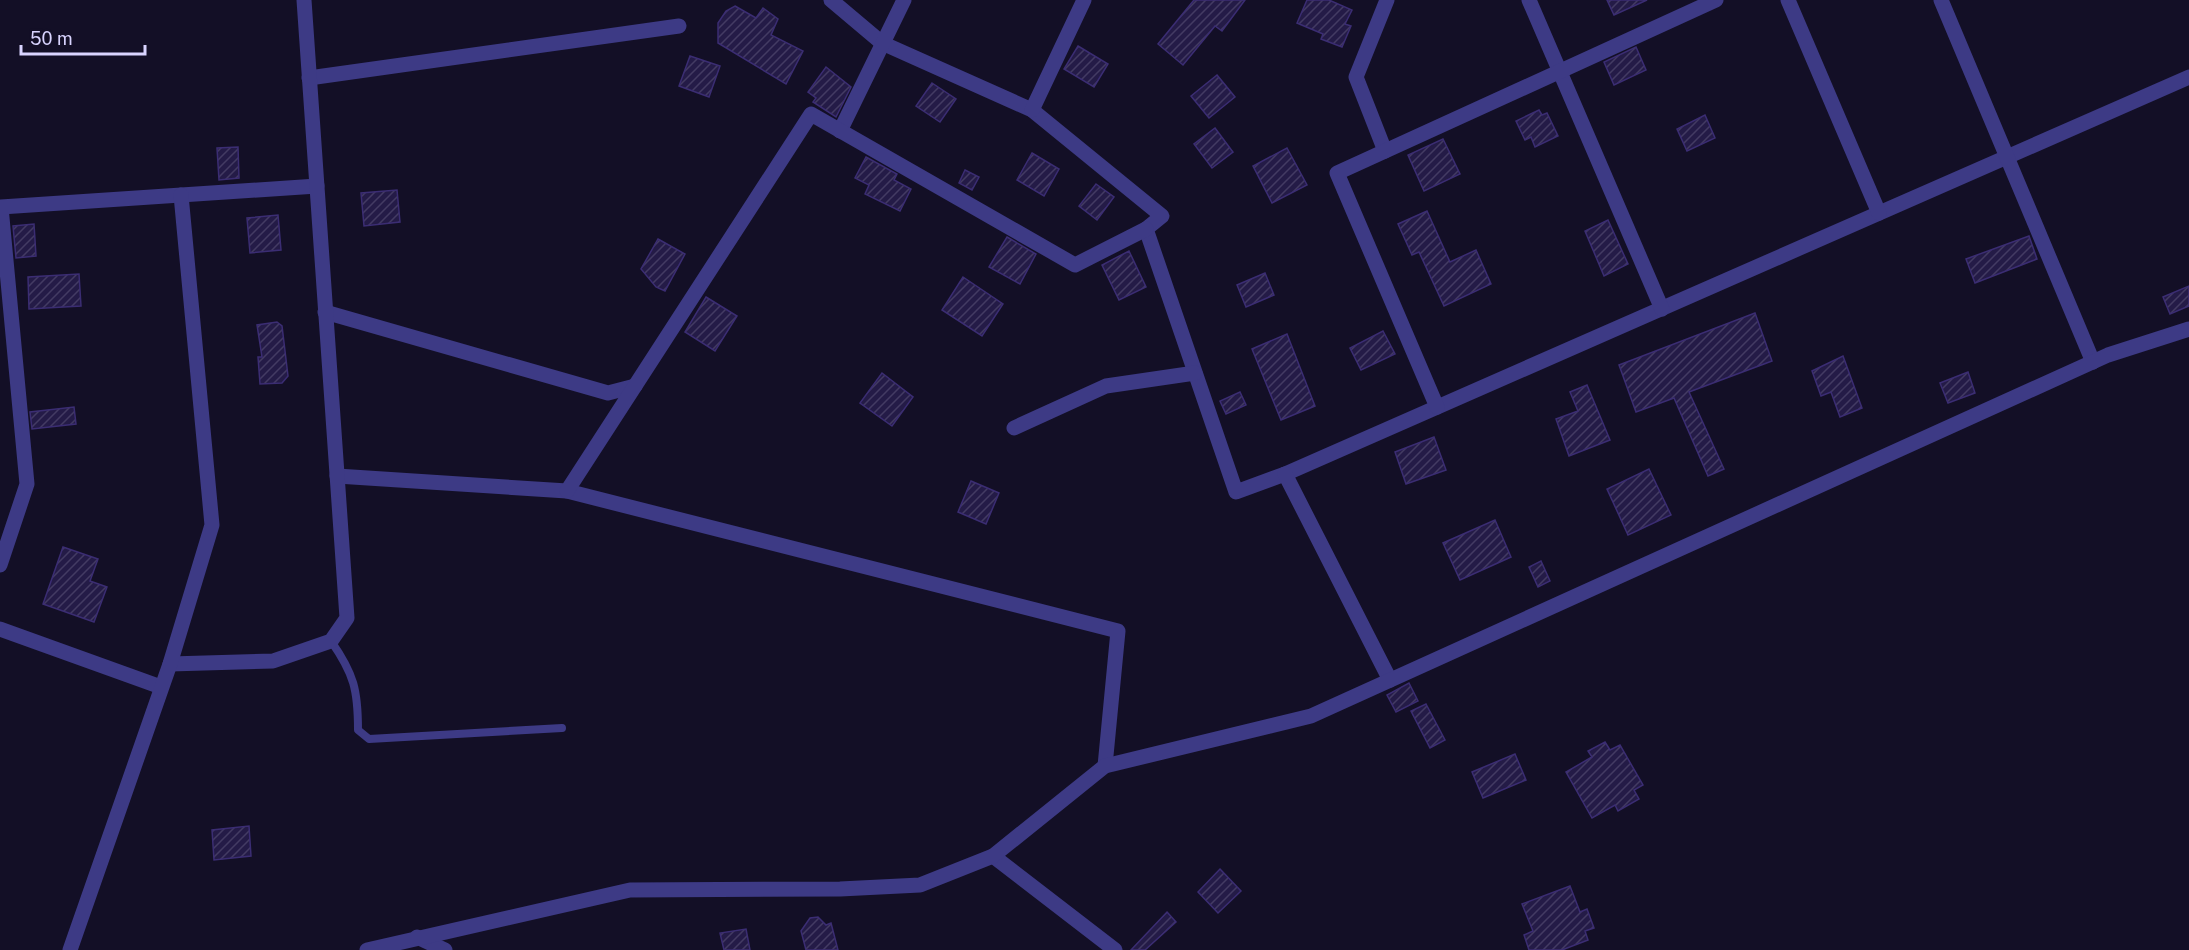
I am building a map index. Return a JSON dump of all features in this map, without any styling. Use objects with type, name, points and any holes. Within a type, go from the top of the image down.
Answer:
[{"type":"street","points":[[170,664],[273,661],[331,641],[346,618],[303,0]]},
{"type":"street","points":[[567,490],[811,114],[1075,265],[1146,229],[1162,216],[1032,110],[882,43],[831,0]]},
{"type":"street","points":[[840,131],[904,0]]},
{"type":"street","points":[[1032,110],[1084,0]]},
{"type":"street","points":[[1385,152],[1356,76],[1387,0]]},
{"type":"street","points":[[1529,0],[1662,309]]},
{"type":"street","points":[[1437,407],[1337,173],[1716,0]]},
{"type":"street","points":[[1788,0],[1879,213]]},
{"type":"street","points":[[1941,0],[2093,362]]},
{"type":"street","points":[[309,78],[679,27]]},
{"type":"street","points":[[1146,229],[1236,492],[1285,474],[2189,77]]},
{"type":"street","points":[[0,565],[27,484],[0,207],[316,186]]},
{"type":"street","points":[[70,950],[170,664],[212,525],[181,195]]},
{"type":"street","points":[[325,312],[608,393],[635,386]]},
{"type":"street","points":[[373,949],[417,937],[630,890],[840,889],[920,885],[993,856],[1105,766],[1311,716],[2093,362],[2189,329]]},
{"type":"street","points":[[1014,428],[1106,386],[1195,373]]},
{"type":"street","points":[[1285,474],[1390,680]]},
{"type":"street","points":[[337,476],[567,490],[1118,631],[1105,766]]},
{"type":"street","points":[[0,630],[161,687]]},
{"type":"street","points":[[993,856],[1115,950]]},
{"type":"street","points":[[417,937],[445,950]]},
{"type":"lane","points":[[331,641],[346,663],[358,697],[358,730],[369,739],[562,728]]},
{"type":"building","points":[[1194,0],[1245,0],[1222,31],[1215,26],[1183,65],[1158,44]]},
{"type":"building","points":[[1307,0],[1329,0],[1352,10],[1345,24],[1351,26],[1342,47],[1321,39],[1323,34],[1297,23]]},
{"type":"building","points":[[1607,0],[1647,0],[1614,15]]},
{"type":"building","points":[[735,6],[756,18],[763,8],[778,19],[771,35],[803,51],[786,84],[718,43],[718,23],[726,11]]},
{"type":"building","points":[[1078,46],[1108,64],[1094,87],[1064,69]]},
{"type":"building","points":[[1636,47],[1646,70],[1614,85],[1604,62]]},
{"type":"building","points":[[690,56],[720,66],[709,97],[679,86]]},
{"type":"building","points":[[826,67],[851,87],[836,117],[813,102],[816,98],[808,92]]},
{"type":"building","points":[[1217,75],[1235,97],[1209,118],[1191,96]]},
{"type":"building","points":[[932,83],[956,99],[940,122],[916,106]]},
{"type":"building","points":[[1539,110],[1542,115],[1547,113],[1558,136],[1535,147],[1531,137],[1525,140],[1516,121]]},
{"type":"building","points":[[1705,115],[1715,138],[1687,151],[1677,129]]},
{"type":"building","points":[[1215,128],[1233,152],[1212,168],[1194,144]]},
{"type":"building","points":[[1443,139],[1460,174],[1424,191],[1408,155]]},
{"type":"building","points":[[238,147],[239,178],[219,180],[217,148]]},
{"type":"building","points":[[1287,148],[1307,185],[1272,203],[1253,166]]},
{"type":"building","points":[[1032,153],[1059,169],[1044,196],[1017,180]]},
{"type":"building","points":[[866,157],[897,174],[894,180],[911,189],[900,211],[865,194],[869,185],[855,178]]},
{"type":"building","points":[[965,170],[979,177],[972,190],[959,183]]},
{"type":"building","points":[[1096,184],[1114,197],[1097,220],[1079,206]]},
{"type":"building","points":[[397,190],[400,222],[364,226],[361,193]]},
{"type":"building","points":[[1427,211],[1450,262],[1476,250],[1491,284],[1444,306],[1419,252],[1412,255],[1398,224]]},
{"type":"building","points":[[278,215],[281,250],[250,253],[247,218]]},
{"type":"building","points":[[1608,220],[1628,264],[1604,276],[1585,231]]},
{"type":"building","points":[[34,224],[36,256],[16,258],[13,226]]},
{"type":"building","points":[[2029,236],[2037,259],[1975,283],[1966,259]]},
{"type":"building","points":[[1007,237],[1036,254],[1020,284],[989,267]]},
{"type":"building","points":[[658,239],[685,254],[665,291],[656,287],[641,269]]},
{"type":"building","points":[[1129,251],[1146,287],[1119,300],[1102,265]]},
{"type":"building","points":[[1265,273],[1274,295],[1246,307],[1237,285]]},
{"type":"building","points":[[79,274],[81,306],[29,309],[28,277]]},
{"type":"building","points":[[963,277],[1003,304],[982,336],[942,310]]},
{"type":"building","points":[[2189,286],[2189,306],[2170,314],[2163,297]]},
{"type":"building","points":[[706,297],[737,316],[715,351],[685,332]]},
{"type":"building","points":[[1755,313],[1772,361],[1689,392],[1724,469],[1708,476],[1674,398],[1636,412],[1619,365]]},
{"type":"building","points":[[277,322],[282,326],[288,376],[282,383],[260,384],[258,357],[262,357],[257,325]]},
{"type":"building","points":[[1383,331],[1395,354],[1361,370],[1350,348]]},
{"type":"building","points":[[1287,334],[1315,406],[1281,420],[1252,349]]},
{"type":"building","points":[[1843,356],[1862,408],[1840,417],[1831,392],[1821,396],[1812,371]]},
{"type":"building","points":[[1968,372],[1975,393],[1948,403],[1940,383]]},
{"type":"building","points":[[882,373],[913,397],[892,426],[860,403]]},
{"type":"building","points":[[1587,385],[1610,440],[1569,456],[1556,419],[1578,411],[1570,392]]},
{"type":"building","points":[[1240,392],[1246,405],[1226,414],[1220,401]]},
{"type":"building","points":[[74,407],[76,424],[32,429],[30,412]]},
{"type":"building","points":[[1434,437],[1446,470],[1406,484],[1395,452]]},
{"type":"building","points":[[1649,469],[1671,515],[1628,535],[1607,489]]},
{"type":"building","points":[[971,481],[999,493],[986,524],[958,512]]},
{"type":"building","points":[[1495,520],[1511,557],[1460,580],[1443,543]]},
{"type":"building","points":[[63,547],[98,559],[90,581],[107,587],[94,622],[43,604]]},
{"type":"building","points":[[1541,561],[1550,581],[1538,587],[1529,567]]},
{"type":"building","points":[[1409,683],[1418,701],[1396,712],[1387,695]]},
{"type":"building","points":[[1426,704],[1445,740],[1430,748],[1411,711]]},
{"type":"building","points":[[1605,742],[1610,750],[1620,745],[1643,785],[1634,790],[1639,799],[1618,811],[1615,805],[1592,818],[1566,772],[1592,757],[1588,751]]},
{"type":"building","points":[[1515,754],[1526,780],[1483,798],[1472,772]]},
{"type":"building","points":[[249,826],[251,856],[214,860],[212,830]]},
{"type":"building","points":[[1220,869],[1241,891],[1218,913],[1198,892]]},
{"type":"building","points":[[1570,886],[1580,912],[1587,909],[1594,928],[1585,931],[1588,940],[1562,950],[1529,950],[1524,935],[1533,931],[1522,904]]},
{"type":"building","points":[[1167,912],[1176,922],[1145,950],[1131,950]]},
{"type":"building","points":[[818,917],[826,925],[831,923],[838,950],[806,950],[801,931],[810,918]]},
{"type":"building","points":[[746,929],[750,950],[724,950],[720,933]]}]
